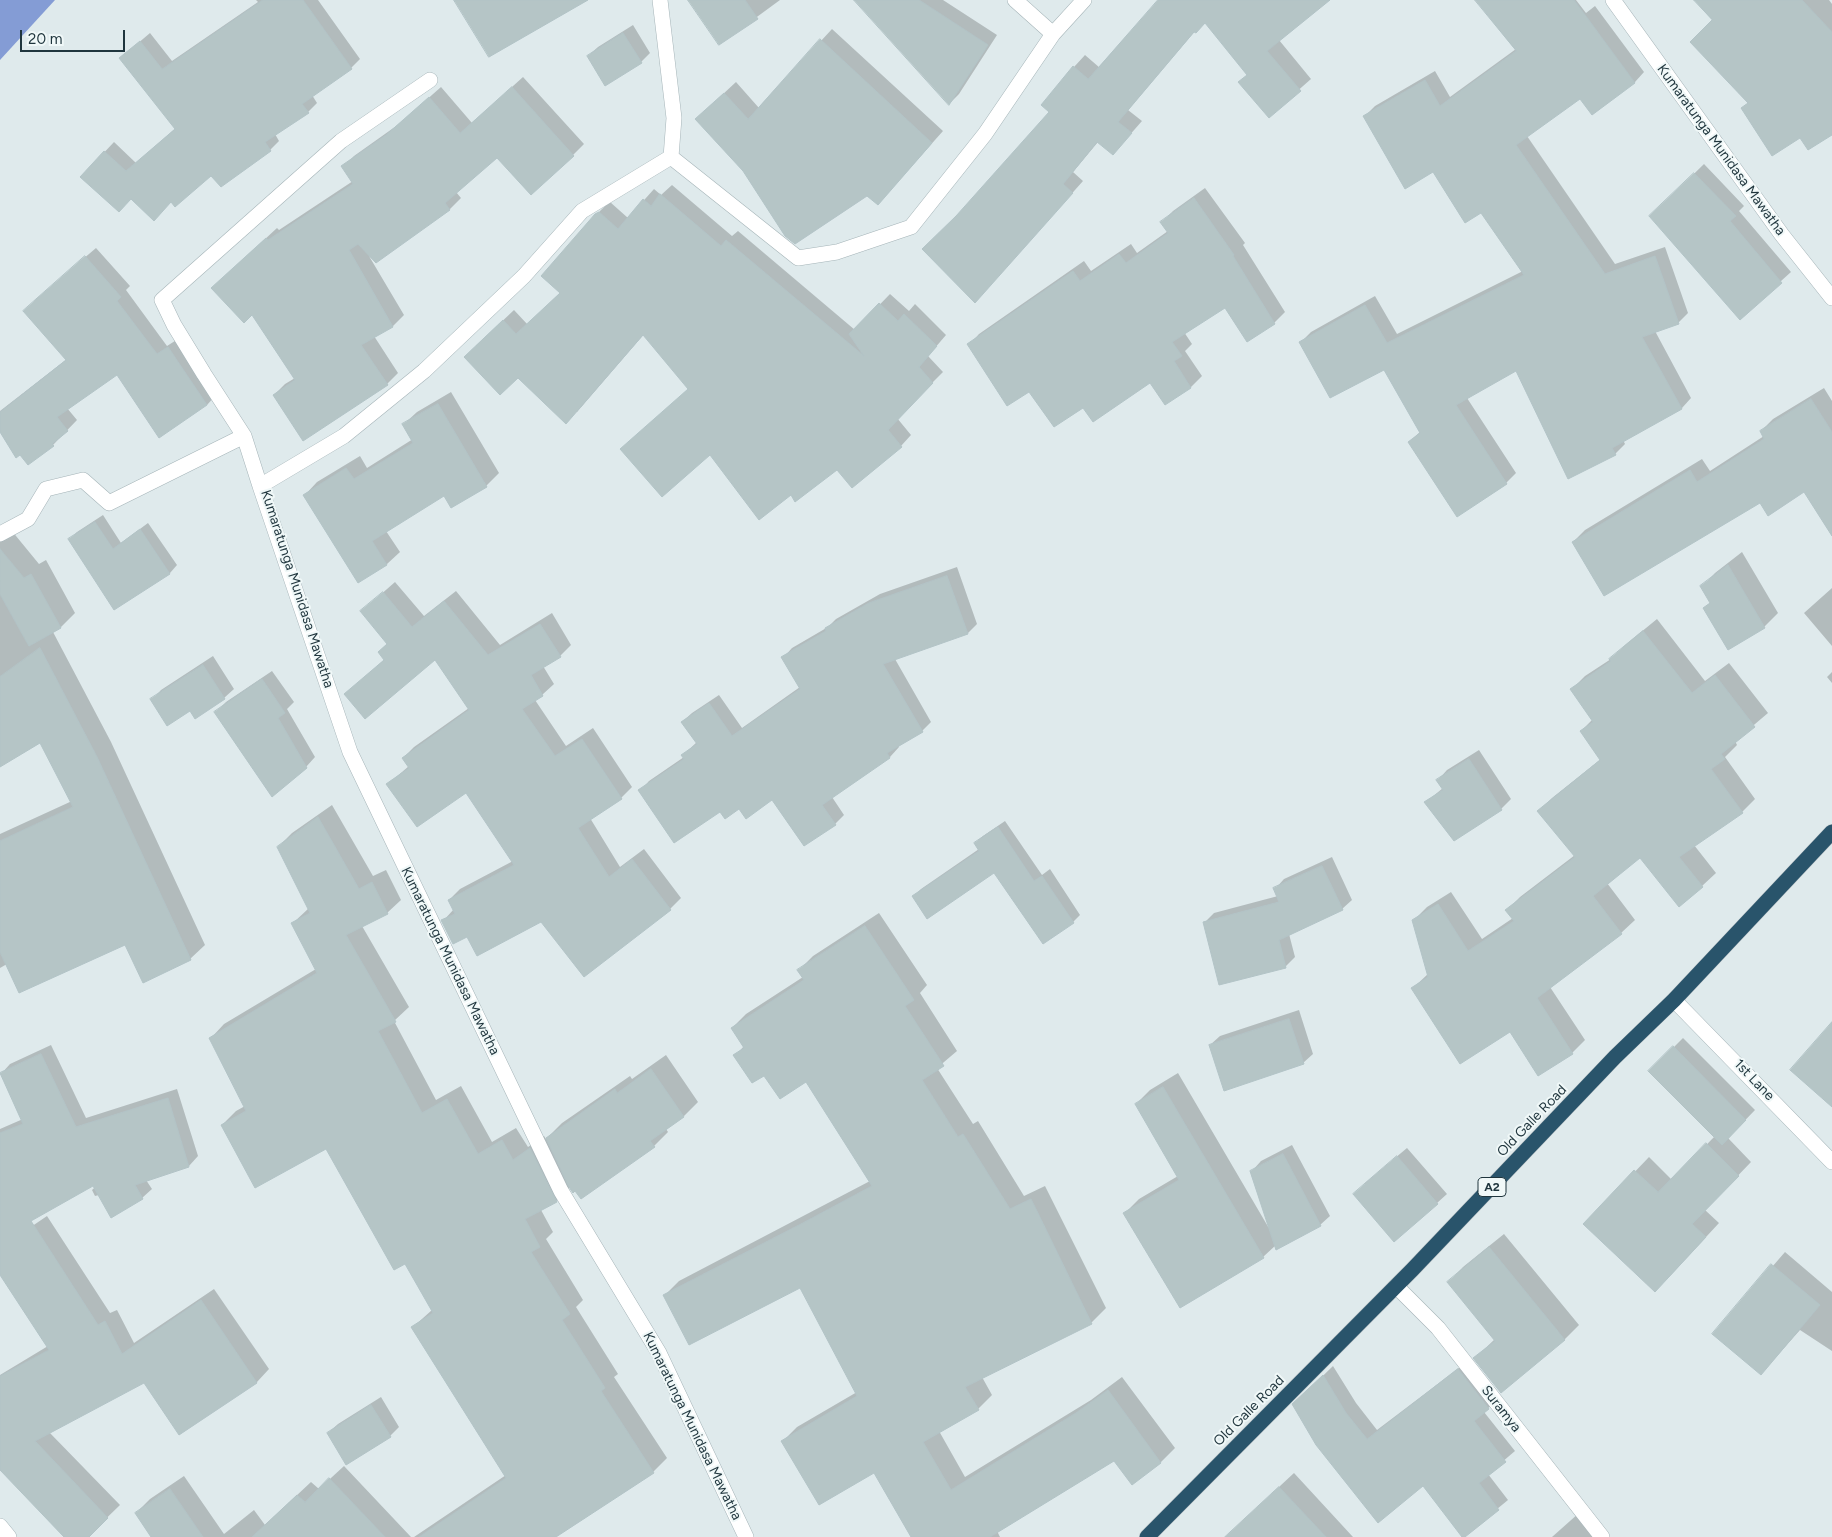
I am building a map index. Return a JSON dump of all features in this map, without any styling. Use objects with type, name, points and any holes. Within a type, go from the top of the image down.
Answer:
[{"type":"highway","name":"Old Galle Road","points":[[1147,1537],[1396,1286],[1615,1057],[1674,1000],[1832,832]]},
{"type":"street","points":[[660,0],[674,118],[670,157],[798,258],[837,252],[911,227],[985,134],[1053,34],[1084,0]]},
{"type":"street","points":[[1015,0],[1053,34]]},
{"type":"street","name":"Kumaratunga Munidasa Mawatha","points":[[1613,0],[1782,235],[1832,298]]},
{"type":"street","points":[[260,486],[244,436],[189,350],[162,300],[341,141],[430,80]]},
{"type":"street","name":"Kumaratunga Munidasa Mawatha","points":[[670,157],[582,210],[524,276],[424,370],[344,436],[260,486],[350,752],[561,1191],[660,1353],[746,1537]]},
{"type":"street","points":[[0,534],[28,519],[46,489],[83,480],[109,503],[244,436]]},
{"type":"street","name":"1st Lane","points":[[1674,1000],[1832,1162]]},
{"type":"street","name":"Suramya","points":[[1396,1286],[1438,1328],[1602,1537]]},
{"type":"street","points":[[0,1526],[9,1537]]},
{"type":"water","points":[[0,0],[55,0],[0,60]]},
{"type":"building","points":[[263,0],[303,0],[352,69],[302,104],[309,113],[265,142],[271,151],[221,187],[211,176],[175,207],[171,202],[154,221],[131,199],[119,212],[80,177],[104,151],[126,171],[175,129],[119,58],[140,41],[162,69]]},
{"type":"building","points":[[454,0],[588,0],[489,57]]},
{"type":"building","points":[[688,0],[745,0],[758,19],[719,45]]},
{"type":"building","points":[[854,0],[919,0],[988,45],[949,105]]},
{"type":"building","points":[[1158,0],[1330,0],[1267,51],[1301,91],[1269,118],[1238,82],[1247,75],[1205,23],[1196,33],[1194,32],[1118,122],[1132,133],[1113,155],[1097,142],[1063,184],[1073,193],[975,303],[922,249],[956,216],[1049,112],[1041,105],[1073,66],[1088,79]]},
{"type":"building","points":[[1475,0],[1574,0],[1635,83],[1592,115],[1580,99],[1516,145],[1605,274],[1655,256],[1679,324],[1642,337],[1682,409],[1612,448],[1616,455],[1568,479],[1516,371],[1456,405],[1507,484],[1457,517],[1408,442],[1420,433],[1384,370],[1330,398],[1299,342],[1365,305],[1387,343],[1524,275],[1481,213],[1465,223],[1433,172],[1405,189],[1363,116],[1425,80],[1440,106],[1516,51]]},
{"type":"building","points":[[1694,0],[1802,0],[1832,32],[1832,135],[1808,150],[1800,138],[1772,156],[1741,108],[1748,103],[1690,42],[1712,20]]},
{"type":"building","points":[[623,33],[642,63],[605,86],[587,56]]},
{"type":"building","points":[[820,39],[932,143],[878,205],[867,196],[795,244],[785,236],[743,171],[695,119],[724,93],[748,119]]},
{"type":"building","points":[[512,87],[574,156],[531,195],[497,158],[445,203],[450,210],[376,263],[358,244],[349,250],[393,327],[361,345],[388,385],[303,441],[273,395],[295,380],[252,315],[244,323],[211,288],[266,238],[268,240],[353,184],[341,166],[386,135],[429,97],[460,133]]},
{"type":"building","points":[[1694,173],[1736,216],[1730,221],[1782,283],[1740,320],[1649,216]]},
{"type":"building","points":[[660,194],[721,246],[726,240],[864,356],[849,334],[879,303],[898,321],[904,314],[937,346],[919,367],[933,383],[888,430],[902,447],[852,488],[837,470],[795,502],[791,495],[759,520],[710,455],[662,497],[620,449],[688,389],[643,335],[566,424],[518,378],[500,395],[464,357],[503,320],[516,334],[560,293],[541,276],[595,214],[599,212],[618,229],[643,199],[651,206]]},
{"type":"building","points":[[1194,198],[1234,255],[1275,324],[1247,342],[1225,308],[1172,342],[1182,356],[1174,361],[1191,388],[1165,405],[1150,383],[1093,422],[1083,408],[1054,427],[1029,392],[1007,406],[967,344],[1073,271],[1080,281],[1119,254],[1126,263],[1168,233],[1160,222]]},
{"type":"building","points":[[85,256],[121,297],[117,301],[157,354],[168,347],[207,405],[159,438],[117,375],[57,417],[68,431],[52,444],[54,446],[28,465],[20,455],[16,458],[0,432],[0,412],[66,360],[23,311]]},
{"type":"building","points":[[1811,399],[1832,432],[1832,536],[1804,492],[1768,516],[1760,503],[1604,596],[1572,542],[1690,470],[1697,482],[1764,439],[1760,431]]},
{"type":"building","points":[[438,404],[487,487],[451,508],[444,496],[372,541],[387,565],[358,583],[303,495],[346,468],[354,479],[413,443],[402,424]]},
{"type":"building","points":[[95,522],[113,549],[140,529],[170,574],[114,610],[68,539]]},
{"type":"building","points":[[0,549],[24,578],[31,574],[61,628],[29,646],[0,594]]},
{"type":"building","points":[[1728,565],[1765,628],[1728,650],[1703,608],[1710,603],[1700,586]]},
{"type":"building","points":[[947,576],[968,634],[883,664],[923,732],[887,753],[890,758],[822,805],[836,825],[804,846],[772,800],[746,819],[739,809],[725,819],[720,812],[674,843],[638,790],[684,759],[681,755],[697,744],[681,722],[709,703],[732,736],[800,689],[781,657],[826,631],[825,628],[869,603]]},
{"type":"building","points":[[383,592],[412,627],[444,601],[488,655],[540,624],[561,657],[531,675],[543,696],[522,709],[555,756],[582,739],[622,799],[578,828],[609,877],[632,859],[671,910],[584,977],[541,922],[477,956],[467,937],[453,944],[441,920],[455,914],[448,900],[514,865],[466,793],[417,827],[386,784],[409,768],[402,758],[469,710],[435,660],[365,719],[344,694],[384,660],[378,652],[387,644],[360,611]]},
{"type":"building","points":[[1643,631],[1692,693],[1715,675],[1755,727],[1721,754],[1725,759],[1711,769],[1743,813],[1679,857],[1703,887],[1679,907],[1640,858],[1593,896],[1622,934],[1537,998],[1573,1054],[1538,1076],[1510,1032],[1460,1064],[1411,988],[1428,977],[1412,920],[1438,904],[1468,951],[1514,921],[1505,910],[1575,857],[1537,811],[1600,760],[1580,731],[1593,722],[1570,689],[1611,661],[1609,659]]},
{"type":"building","points":[[40,648],[97,757],[191,960],[143,983],[125,945],[19,993],[0,952],[0,841],[73,807],[40,743],[0,767],[0,677]]},
{"type":"building","points":[[203,665],[225,699],[195,719],[190,711],[167,726],[150,699]]},
{"type":"building","points":[[262,679],[285,713],[278,718],[307,768],[272,797],[214,712]]},
{"type":"building","points":[[1469,759],[1502,810],[1454,841],[1424,802],[1443,790],[1436,780]]},
{"type":"building","points":[[318,817],[359,889],[372,882],[388,914],[346,935],[396,1022],[378,1031],[422,1113],[447,1099],[478,1154],[502,1140],[513,1160],[530,1148],[557,1202],[525,1219],[540,1247],[531,1252],[570,1314],[562,1320],[605,1388],[601,1391],[654,1473],[556,1537],[419,1537],[506,1478],[411,1327],[433,1313],[405,1264],[394,1270],[326,1149],[255,1188],[221,1125],[246,1111],[209,1038],[317,973],[291,923],[310,913],[277,847]]},
{"type":"building","points":[[998,827],[1034,881],[1042,876],[1074,923],[1043,944],[994,873],[927,919],[912,896],[979,851],[974,843]]},
{"type":"building","points":[[1322,866],[1343,910],[1279,940],[1286,968],[1219,985],[1203,922],[1279,902],[1273,888]]},
{"type":"building","points":[[865,926],[914,1000],[905,1006],[944,1066],[922,1080],[958,1137],[963,1134],[1010,1209],[1031,1199],[1092,1324],[965,1387],[979,1410],[923,1442],[951,1490],[1076,1413],[1108,1390],[1161,1463],[1132,1485],[1114,1461],[990,1537],[911,1537],[874,1473],[819,1505],[781,1441],[857,1396],[800,1288],[689,1345],[663,1295],[872,1186],[806,1082],[780,1099],[764,1076],[752,1083],[733,1055],[744,1048],[731,1028],[804,980],[797,970]]},
{"type":"building","points":[[1289,1019],[1304,1064],[1224,1091],[1209,1045]]},
{"type":"building","points":[[1832,1022],[1832,1107],[1790,1070]]},
{"type":"building","points":[[1673,1046],[1746,1120],[1722,1145],[1648,1071]]},
{"type":"building","points":[[41,1054],[76,1127],[168,1098],[189,1167],[135,1185],[143,1199],[111,1218],[93,1186],[31,1221],[98,1325],[105,1321],[122,1354],[201,1300],[257,1383],[179,1435],[144,1383],[35,1441],[108,1518],[89,1537],[64,1537],[0,1470],[0,1376],[49,1350],[0,1275],[0,1133],[23,1124],[0,1073]]},
{"type":"building","points":[[651,1069],[684,1117],[650,1141],[655,1147],[581,1199],[569,1187],[546,1138],[615,1089],[617,1093]]},
{"type":"building","points":[[1163,1087],[1264,1258],[1180,1308],[1123,1213],[1179,1180],[1135,1104]]},
{"type":"building","points":[[1706,1143],[1739,1176],[1692,1224],[1706,1237],[1655,1292],[1583,1224],[1634,1170],[1658,1192]]},
{"type":"building","points":[[1283,1154],[1321,1226],[1276,1250],[1250,1171]]},
{"type":"building","points":[[1397,1156],[1438,1204],[1394,1242],[1353,1194]]},
{"type":"building","points":[[1489,1247],[1565,1340],[1501,1393],[1473,1358],[1495,1341],[1447,1282]]},
{"type":"building","points":[[1771,1264],[1820,1305],[1761,1375],[1712,1334]]},
{"type":"building","points":[[1458,1369],[1489,1409],[1474,1421],[1506,1462],[1479,1483],[1499,1510],[1465,1537],[1462,1537],[1423,1486],[1378,1523],[1316,1445],[1292,1404],[1323,1375],[1346,1413],[1367,1439]]},
{"type":"building","points":[[371,1405],[391,1437],[346,1465],[327,1433]]},
{"type":"building","points":[[329,1478],[385,1537],[252,1537],[297,1495],[305,1502]]},
{"type":"building","points":[[1279,1487],[1326,1537],[1225,1537]]},
{"type":"building","points":[[170,1489],[203,1537],[151,1537],[135,1513]]}]
